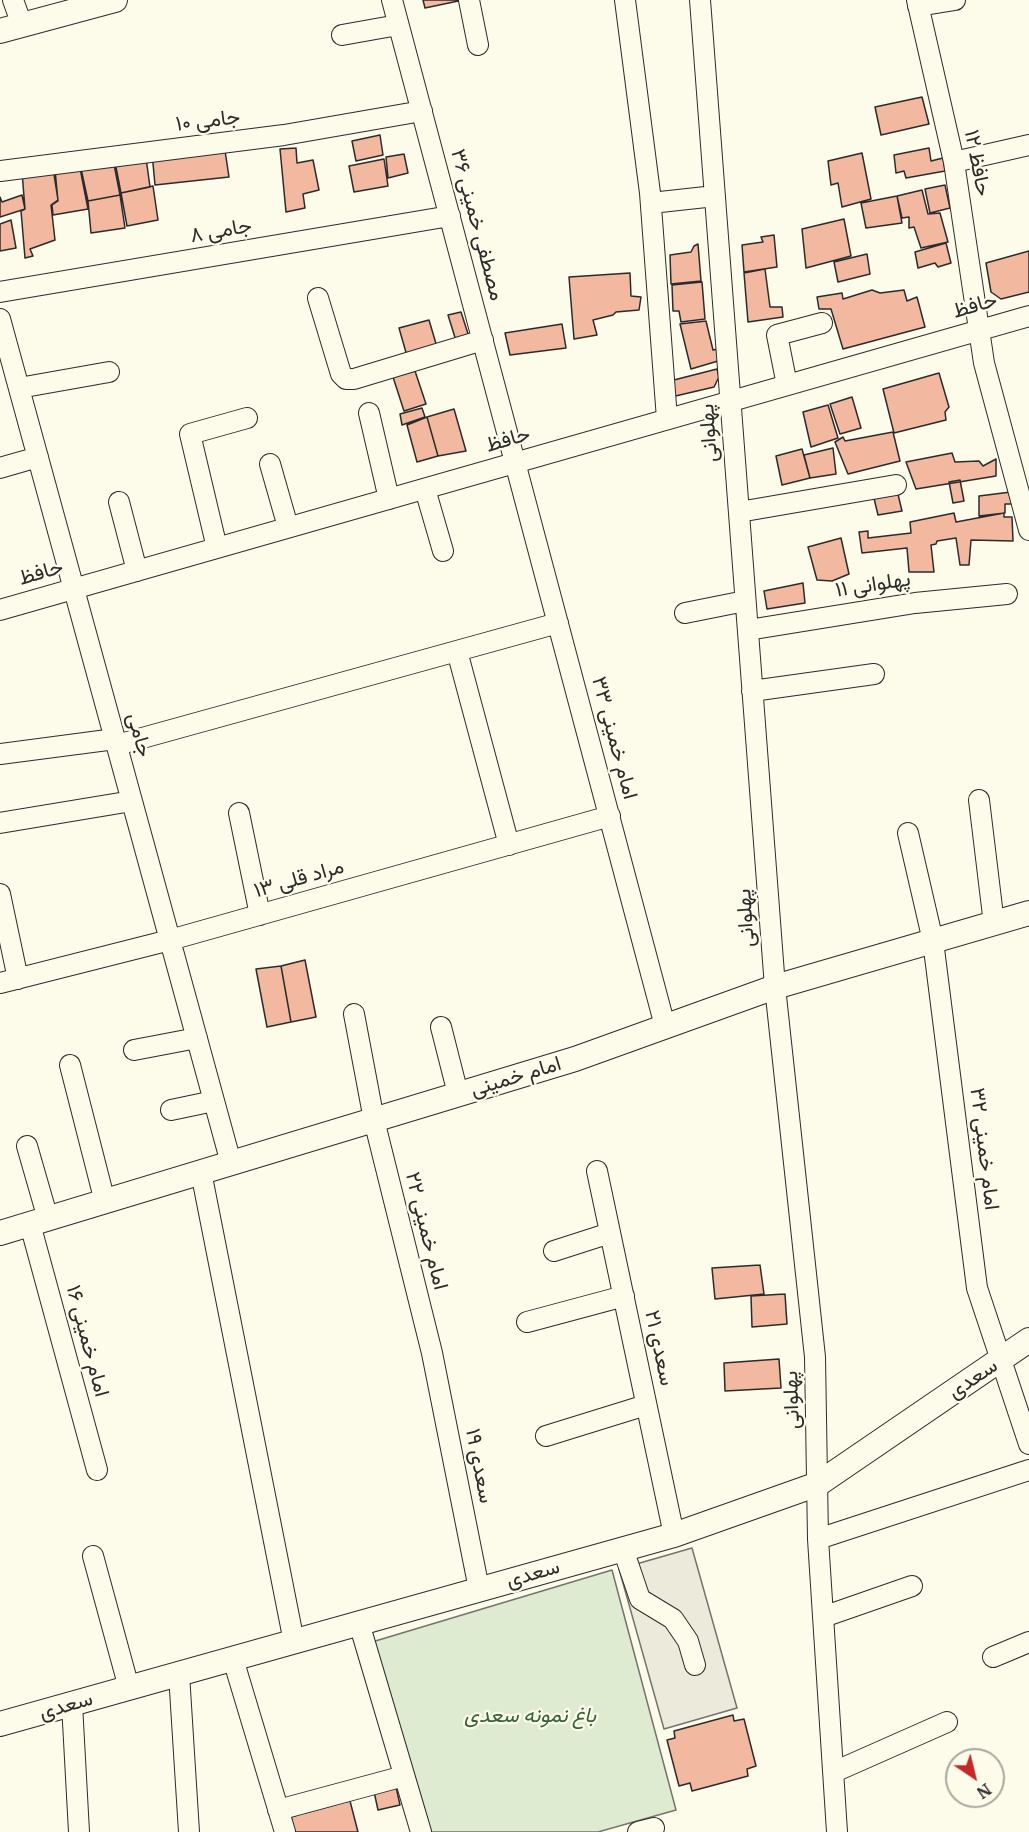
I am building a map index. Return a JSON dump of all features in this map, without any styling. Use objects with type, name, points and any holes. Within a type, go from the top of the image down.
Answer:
[{"type":"main road","points":[[11,28],[115,0]]},
{"type":"main road","name":"امام خمینی","points":[[0,1233],[575,1059],[775,987],[1029,913]]},
{"type":"main road","name":"سعدی","points":[[0,1724],[623,1549],[674,1534],[818,1484],[1029,1340]]},
{"type":"street","points":[[11,28],[13,0]]},
{"type":"street","name":"مصطفی خمینی ۳۶","points":[[392,0],[515,463]]},
{"type":"street","points":[[469,0],[478,45]]},
{"type":"street","points":[[626,0],[651,198],[667,420]]},
{"type":"street","name":"پهلوانی","points":[[700,0],[775,987],[814,1357],[818,1539],[837,1832]]},
{"type":"street","points":[[918,3],[955,0]]},
{"type":"street","name":"حافظ ۱۲","points":[[918,3],[954,162],[984,363],[1029,530]]},
{"type":"street","points":[[342,35],[398,25]]},
{"type":"street","name":"جامی ۱۰","points":[[0,171],[284,135],[422,111]]},
{"type":"street","points":[[954,162],[1029,145]]},
{"type":"street","points":[[651,198],[715,196]]},
{"type":"street","name":"جامی ۸","points":[[0,292],[450,216]]},
{"type":"street","points":[[318,298],[341,374],[346,379],[354,379],[483,340]]},
{"type":"street","name":"حافظ","points":[[0,610],[1029,316]]},
{"type":"street","name":"جامی","points":[[0,319],[3,340],[19,388],[231,1163]]},
{"type":"street","points":[[786,385],[777,335],[822,323]]},
{"type":"street","points":[[19,388],[109,372]]},
{"type":"street","points":[[369,413],[389,499]]},
{"type":"street","points":[[217,548],[190,434],[247,418]]},
{"type":"street","points":[[0,468],[38,457]]},
{"type":"street","name":"امام خمینی ۳۳","points":[[515,463],[665,1026]]},
{"type":"street","points":[[270,464],[288,528]]},
{"type":"street","points":[[739,512],[896,485]]},
{"type":"street","points":[[425,489],[442,551]]},
{"type":"street","points":[[119,502],[137,571]]},
{"type":"street","name":"پهلوانی ۱۱","points":[[748,630],[915,603],[1007,594]]},
{"type":"street","points":[[685,613],[745,601]]},
{"type":"street","points":[[0,754],[116,742],[558,623]]},
{"type":"street","points":[[457,651],[509,845]]},
{"type":"street","points":[[752,690],[874,674]]},
{"type":"street","points":[[979,800],[994,924]]},
{"type":"street","points":[[0,823],[132,801]]},
{"type":"street","points":[[239,813],[260,915]]},
{"type":"street","name":"مراد قلی ۱۳","points":[[9,981],[170,940],[610,816]]},
{"type":"street","name":"امام خمینی ۳۲","points":[[908,832],[933,941],[977,1288],[1029,1444]]},
{"type":"street","points":[[0,894],[9,981]]},
{"type":"street","name":"امام خمینی ۲۲","points":[[354,1014],[374,1120],[432,1353]]},
{"type":"street","points":[[441,1027],[458,1094]]},
{"type":"street","points":[[134,1050],[197,1038]]},
{"type":"street","points":[[70,1065],[105,1202]]},
{"type":"street","points":[[171,1110],[214,1101]]},
{"type":"street","name":"امام خمینی ۱۶","points":[[27,1146],[39,1221],[97,1470]]},
{"type":"street","name":"سعدی ۲۱","points":[[597,1171],[674,1534]]},
{"type":"street","points":[[201,1172],[294,1642]]},
{"type":"street","points":[[554,1251],[610,1233]]},
{"type":"street","points":[[527,1322],[624,1296]]},
{"type":"street","name":"سعدی ۱۹","points":[[432,1353],[479,1589]]},
{"type":"street","points":[[546,1436],[646,1405]]},
{"type":"street","points":[[818,1539],[1029,1470]]},
{"type":"street","points":[[623,1549],[640,1599],[673,1619],[688,1641],[695,1665]]},
{"type":"street","points":[[93,1556],[129,1688]]},
{"type":"street","points":[[824,1617],[912,1586]]},
{"type":"street","points":[[359,1623],[421,1832]]},
{"type":"street","points":[[993,1657],[1029,1642]]},
{"type":"street","points":[[233,1659],[285,1832]]},
{"type":"street","points":[[178,1674],[189,1832]]},
{"type":"street","points":[[72,1704],[79,1832]]},
{"type":"street","points":[[834,1772],[947,1722]]},
{"type":"street","points":[[278,1810],[404,1776]]},
{"type":"green space","name":"باغ نمونه سعدی","points":[[612,1570],[676,1810],[598,1832],[429,1832],[372,1642]]},
{"type":"shaded area","points":[[692,1548],[737,1708],[664,1729],[619,1569]]},
{"type":"building","points":[[423,0],[463,0],[425,8]]},
{"type":"building","points":[[922,97],[929,124],[881,135],[875,107]]},
{"type":"building","points":[[380,135],[383,155],[356,161],[352,141]]},
{"type":"building","points":[[224,144],[229,177],[155,185],[152,153]]},
{"type":"building","points":[[296,148],[297,163],[313,160],[319,190],[303,194],[305,208],[286,212],[280,149]]},
{"type":"building","points":[[929,148],[931,161],[943,158],[945,171],[906,178],[904,171],[896,173],[894,155]]},
{"type":"building","points":[[862,153],[871,199],[842,207],[838,183],[831,185],[828,161]]},
{"type":"building","points":[[404,154],[408,173],[388,178],[386,157]]},
{"type":"building","points":[[114,157],[146,158],[150,187],[121,193]]},
{"type":"building","points":[[113,159],[120,195],[88,201],[80,164]]},
{"type":"building","points":[[384,159],[388,186],[354,192],[349,166]]},
{"type":"building","points":[[79,163],[88,209],[53,215],[52,205],[58,201],[55,170]]},
{"type":"building","points":[[53,168],[58,200],[51,205],[55,240],[30,249],[33,256],[25,258],[21,211],[25,209],[22,172]]},
{"type":"building","points":[[945,185],[950,208],[930,213],[925,189]]},
{"type":"building","points":[[153,186],[158,220],[127,226],[121,193]]},
{"type":"building","points":[[922,190],[928,214],[940,213],[948,242],[921,248],[914,227],[909,228],[909,217],[902,218],[897,196]]},
{"type":"building","points":[[22,195],[25,209],[0,217],[0,197],[2,202]]},
{"type":"building","points":[[120,195],[125,228],[91,233],[88,201]]},
{"type":"building","points":[[897,196],[902,223],[866,228],[861,203]]},
{"type":"building","points":[[844,219],[851,256],[806,268],[802,229]]},
{"type":"building","points":[[11,220],[16,248],[0,251],[0,224]]},
{"type":"building","points":[[774,235],[777,267],[744,272],[742,245],[763,242],[761,237]]},
{"type":"building","points":[[946,243],[951,263],[938,267],[935,263],[918,268],[915,252]]},
{"type":"building","points":[[698,244],[701,281],[671,284],[670,255],[691,252]]},
{"type":"building","points":[[1029,251],[1029,292],[1001,299],[991,292],[986,263]]},
{"type":"building","points":[[867,254],[870,274],[838,282],[834,262]]},
{"type":"building","points":[[765,269],[770,307],[782,307],[783,317],[748,322],[744,273]]},
{"type":"building","points":[[630,273],[631,296],[641,297],[639,310],[616,312],[613,315],[593,320],[597,335],[574,339],[569,277]]},
{"type":"building","points":[[702,282],[705,319],[681,322],[679,311],[673,311],[672,285]]},
{"type":"building","points":[[872,290],[880,293],[904,290],[907,301],[917,297],[925,327],[843,349],[831,309],[819,309],[817,297],[842,293],[843,299]]},
{"type":"building","points":[[461,312],[470,340],[457,344],[448,315]]},
{"type":"building","points":[[429,320],[437,347],[407,356],[399,328]]},
{"type":"building","points":[[706,321],[713,350],[718,349],[718,361],[691,369],[680,324]]},
{"type":"building","points":[[562,324],[566,348],[510,355],[505,333]]},
{"type":"building","points":[[717,369],[719,377],[714,387],[667,398],[666,382]]},
{"type":"building","points":[[415,371],[426,404],[404,411],[393,377]]},
{"type":"building","points":[[939,373],[949,407],[945,412],[946,420],[894,433],[883,389]]},
{"type":"building","points":[[852,397],[861,428],[840,434],[830,404]]},
{"type":"building","points":[[828,405],[838,438],[811,447],[803,412]]},
{"type":"building","points":[[422,408],[425,417],[402,425],[400,414]]},
{"type":"building","points":[[454,409],[466,451],[438,456],[427,417]]},
{"type":"building","points":[[427,417],[438,456],[417,462],[407,425]]},
{"type":"building","points":[[893,432],[900,461],[848,474],[835,442],[843,437],[845,441]]},
{"type":"building","points":[[833,448],[836,474],[810,478],[804,455]]},
{"type":"building","points":[[802,449],[810,478],[782,485],[776,456]]},
{"type":"building","points":[[952,453],[955,462],[979,461],[983,466],[996,459],[996,476],[916,489],[906,462]]},
{"type":"building","points":[[960,480],[964,501],[953,503],[949,482]]},
{"type":"building","points":[[896,486],[902,511],[878,515],[872,490]]},
{"type":"building","points":[[1011,492],[1012,504],[1005,504],[1005,513],[979,516],[979,496]]},
{"type":"building","points":[[954,513],[956,522],[1004,513],[1004,517],[1012,517],[1013,541],[971,540],[969,565],[960,565],[956,538],[937,541],[936,544],[931,545],[934,572],[909,572],[907,548],[862,553],[859,532],[868,531],[868,538],[911,533],[910,522]]},
{"type":"building","points":[[841,538],[849,574],[832,581],[817,580],[808,547]]},
{"type":"building","points":[[803,583],[805,603],[767,609],[764,591]]},
{"type":"building","points":[[305,960],[316,1017],[291,1022],[281,966]]},
{"type":"building","points":[[281,966],[291,1022],[267,1027],[256,969]]},
{"type":"building","points":[[760,1265],[764,1294],[715,1299],[712,1268]]},
{"type":"building","points":[[785,1294],[787,1324],[752,1327],[751,1296]]},
{"type":"building","points":[[779,1359],[781,1388],[725,1391],[724,1363]]},
{"type":"building","points":[[733,1715],[734,1721],[744,1719],[756,1766],[747,1769],[748,1776],[692,1791],[690,1783],[679,1786],[667,1740],[675,1738],[674,1731]]},
{"type":"building","points":[[395,1782],[400,1805],[378,1810],[373,1787]]},
{"type":"building","points":[[344,1798],[345,1802],[350,1801],[358,1832],[295,1832],[291,1817],[298,1815],[297,1811],[305,1813],[338,1804],[337,1800]]}]
